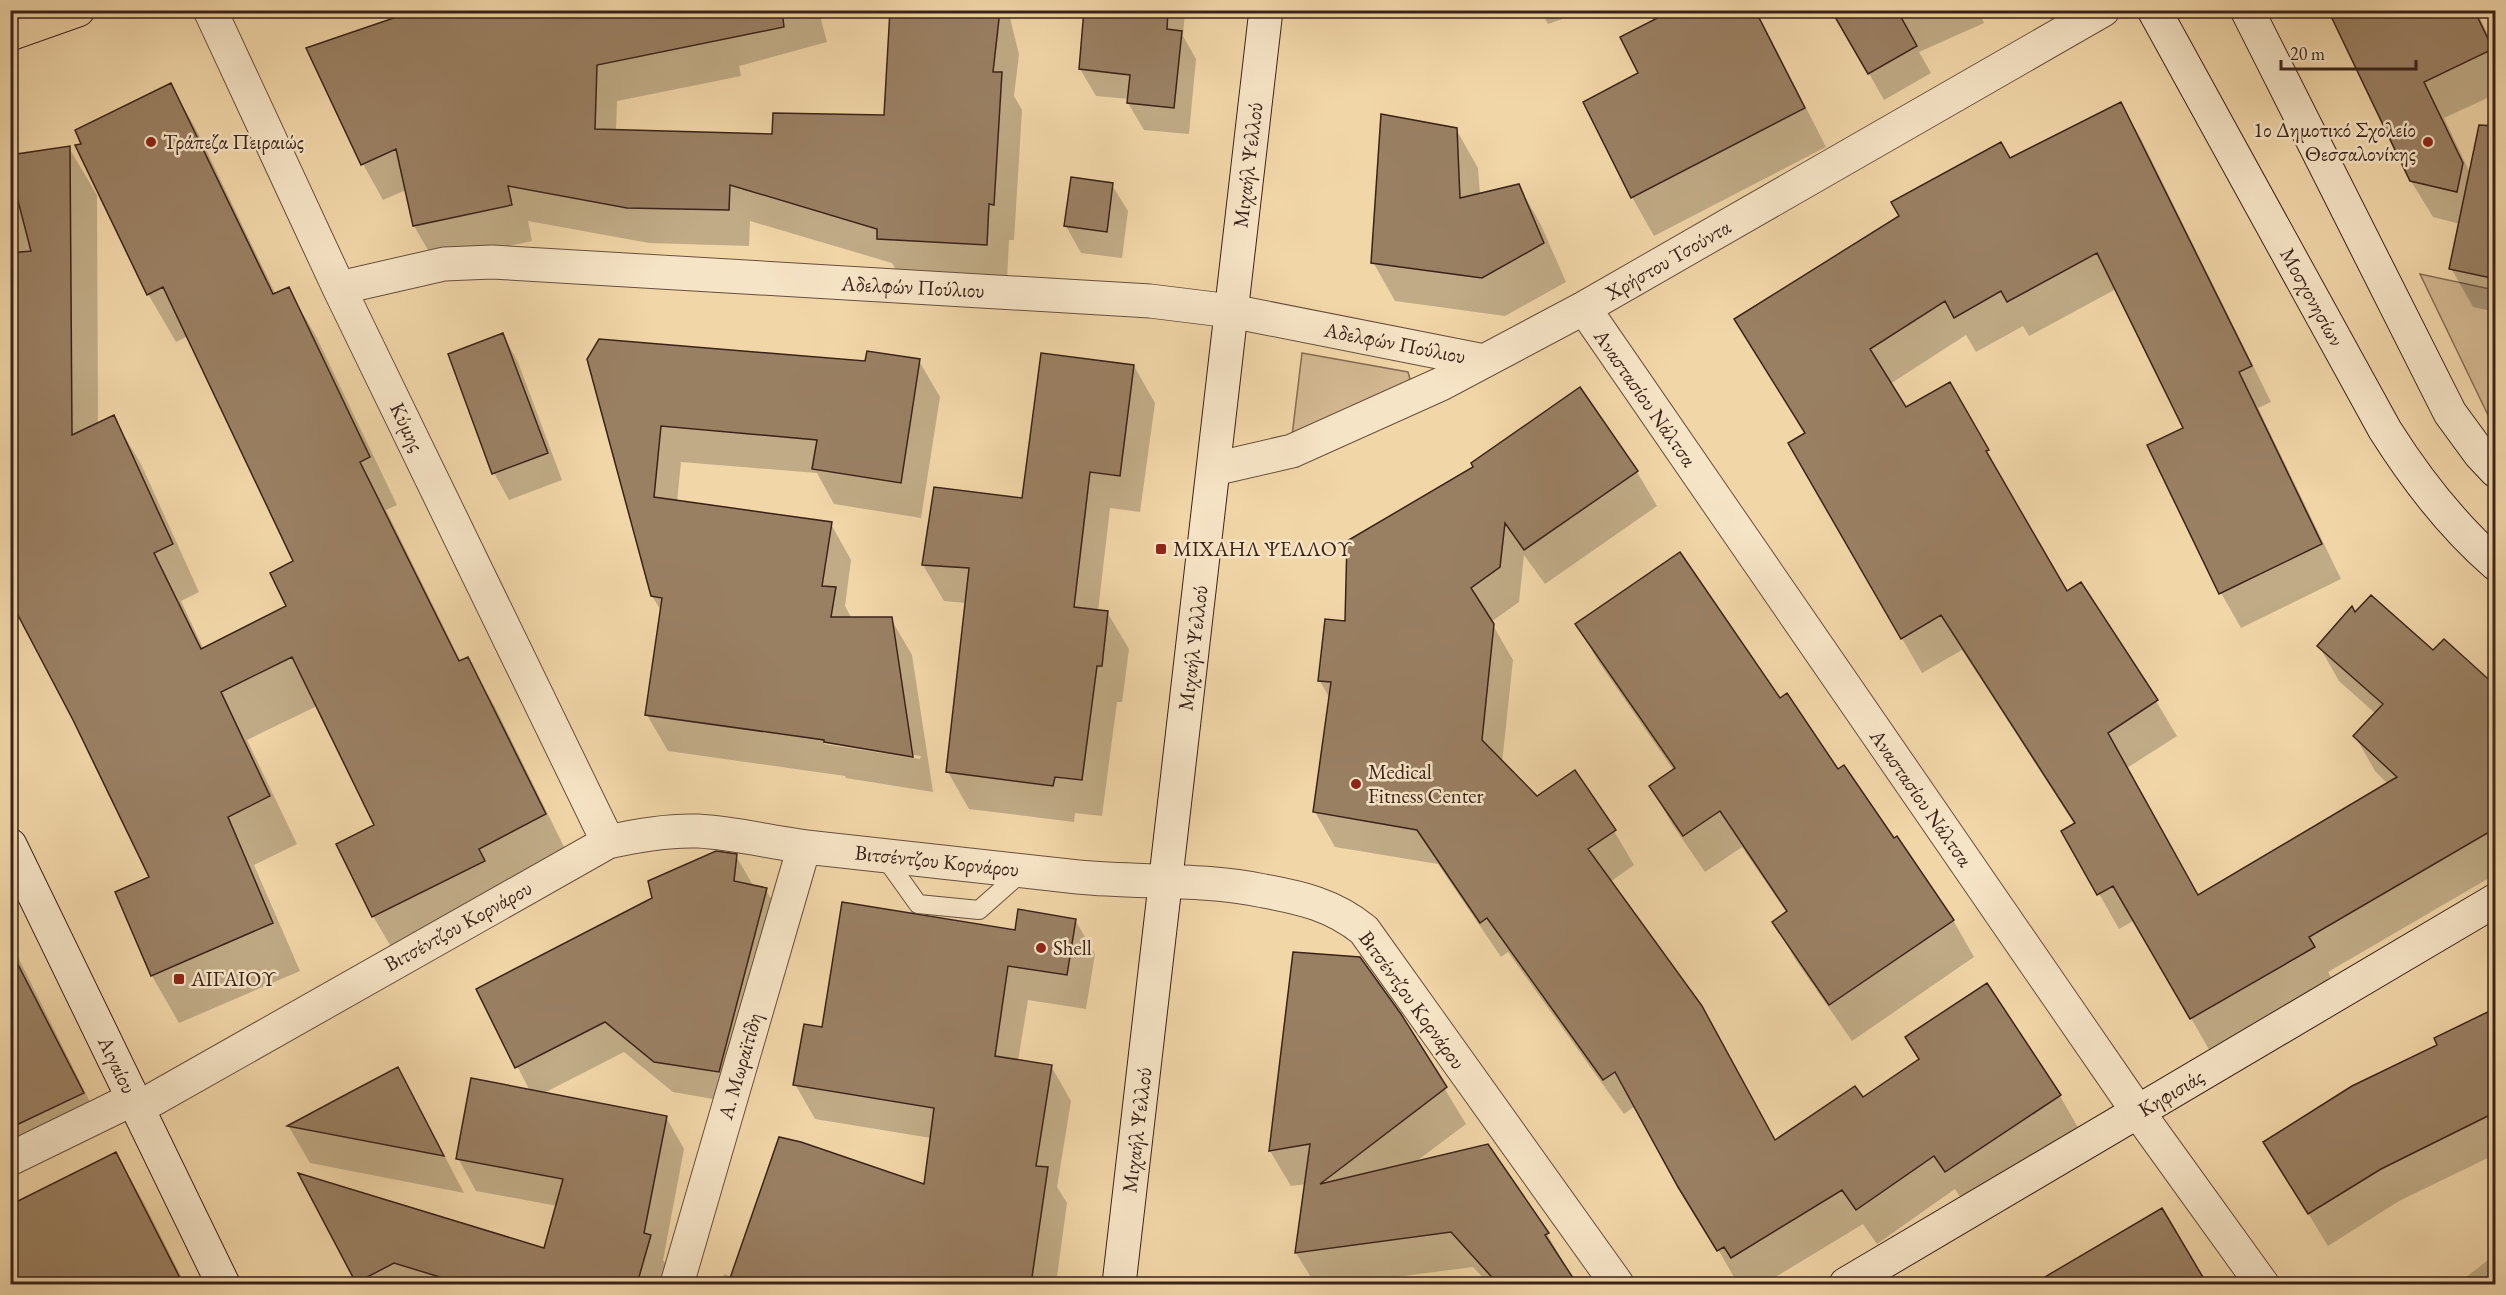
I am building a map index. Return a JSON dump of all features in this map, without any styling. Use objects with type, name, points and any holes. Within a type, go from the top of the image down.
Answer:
[{"type":"main road","points":[[10,34],[78,10]]},
{"type":"street","name":"Κύμης","points":[[210,10],[339,288],[608,842]]},
{"type":"street","name":"Μιχαήλ Ψελλού","points":[[1119,1284],[1266,10]]},
{"type":"street","name":"Χρήστου Τσούντα","points":[[1214,469],[1292,451],[1441,384],[1584,308],[2103,10]]},
{"type":"street","name":"Μοσχονησίων","points":[[2154,10],[2385,430],[2434,500],[2496,564]]},
{"type":"street","points":[[2247,10],[2450,413],[2480,454],[2496,471]]},
{"type":"street","name":"Αδελφών Πούλιου","points":[[339,288],[444,264],[492,262],[1150,302],[1231,311],[1484,361]]},
{"type":"street","name":"Αναστασίου Νάλτσα","points":[[1584,308],[2138,1112],[2262,1284]]},
{"type":"street","name":"Βιτσέντζου Κορνάρου","points":[[10,1159],[136,1103],[608,842],[661,832],[699,831],[804,847],[1089,878],[1165,880],[1261,890],[1344,914],[1364,930],[1617,1284]]},
{"type":"street","name":"Αιγαίου","points":[[10,845],[223,1284]]},
{"type":"street","name":"Α. Μωραϊτίδη","points":[[677,1284],[804,847]]},
{"type":"street","name":"Κηφισιάς","points":[[1846,1284],[2496,900]]},
{"type":"lane","points":[[883,855],[918,904],[979,910],[1023,871]]},
{"type":"shaded area","points":[[2420,274],[2495,290],[2495,430],[2487,413]]},
{"type":"shaded area","points":[[1302,353],[1408,372],[1410,379],[1402,386],[1292,436]]},
{"type":"building","points":[[417,10],[782,10],[784,27],[597,65],[595,129],[772,134],[773,113],[884,115],[890,10],[1000,10],[993,72],[1002,72],[994,205],[989,204],[987,245],[877,239],[877,229],[730,185],[729,210],[627,208],[508,186],[512,205],[413,226],[396,149],[361,165],[306,48]]},
{"type":"building","points":[[1084,10],[1168,10],[1167,29],[1182,31],[1174,108],[1127,103],[1130,75],[1079,69]]},
{"type":"building","points":[[1673,10],[1755,10],[1805,108],[1631,198],[1583,102],[1638,73],[1620,37]]},
{"type":"building","points":[[1831,10],[1897,10],[1917,46],[1868,74]]},
{"type":"building","points":[[2328,10],[2474,10],[2493,49],[2424,82],[2463,163],[2457,192],[2410,181]]},
{"type":"building","points":[[171,83],[273,294],[289,287],[370,457],[360,462],[459,661],[468,657],[546,814],[479,849],[485,861],[372,917],[336,844],[374,825],[292,657],[221,692],[270,796],[228,817],[273,923],[151,976],[115,892],[149,877],[73,720],[10,600],[10,253],[31,251],[10,170],[10,155],[70,146],[72,435],[114,415],[173,544],[154,553],[201,649],[286,606],[270,573],[293,561],[163,287],[147,295],[75,145],[81,144],[75,130]]},
{"type":"building","points":[[2121,102],[2252,366],[2239,372],[2322,544],[2219,594],[2147,445],[2183,428],[2097,253],[2007,302],[2001,291],[1954,318],[1945,301],[1870,349],[1906,407],[1950,382],[1989,450],[1986,451],[2067,591],[2081,582],[2158,700],[2108,733],[2198,895],[2397,777],[2353,736],[2383,704],[2317,646],[2352,606],[2355,612],[2371,595],[2433,650],[2444,639],[2496,686],[2496,828],[2309,937],[2315,947],[2190,1019],[2113,886],[2097,895],[2061,831],[2075,823],[1941,615],[1901,639],[1788,443],[1805,433],[1734,319],[1899,216],[1891,202],[2001,142],[2010,158]]},
{"type":"building","points":[[1381,114],[1457,128],[1460,198],[1519,184],[1544,243],[1482,278],[1371,263]]},
{"type":"building","points":[[2479,125],[2496,126],[2496,279],[2449,269]]},
{"type":"building","points":[[1071,177],[1113,183],[1107,232],[1064,226]]},
{"type":"building","points":[[503,333],[548,453],[492,474],[448,354]]},
{"type":"building","points":[[599,339],[865,361],[867,351],[920,359],[901,483],[812,469],[817,440],[661,426],[654,497],[832,522],[822,586],[836,587],[831,617],[892,617],[913,757],[824,742],[824,740],[645,715],[662,598],[651,596],[587,359]]},
{"type":"building","points":[[1041,353],[1134,365],[1120,476],[1090,472],[1074,607],[1108,611],[1102,666],[1097,666],[1082,780],[1055,777],[1053,786],[946,772],[969,568],[922,565],[934,487],[1022,498]]},
{"type":"building","points":[[1580,387],[1638,471],[1524,550],[1505,523],[1500,567],[1471,588],[1494,624],[1482,740],[1537,796],[1575,770],[1616,830],[1588,849],[1702,1006],[1775,1140],[1855,1086],[1863,1097],[1919,1059],[1905,1037],[1987,983],[2061,1095],[1945,1172],[1934,1156],[1856,1210],[1842,1190],[1731,1258],[1724,1247],[1717,1251],[1678,1187],[1615,1072],[1603,1080],[1487,918],[1480,923],[1417,830],[1313,812],[1331,682],[1318,681],[1325,619],[1345,621],[1347,541],[1473,467],[1471,463]]},
{"type":"building","points":[[1680,552],[1780,698],[1787,693],[1838,769],[1844,765],[1894,838],[1897,836],[1954,920],[1829,1005],[1772,922],[1787,911],[1720,811],[1683,836],[1649,786],[1675,768],[1575,624]]},
{"type":"building","points":[[716,851],[737,854],[734,881],[767,888],[719,1072],[654,1062],[605,1022],[515,1068],[476,989],[652,898],[648,881]]},
{"type":"building","points":[[842,902],[1015,930],[1018,909],[1076,919],[1067,975],[1008,966],[995,1056],[1052,1065],[1036,1166],[1048,1167],[1031,1284],[728,1284],[779,1137],[801,1142],[924,1184],[934,1108],[793,1085],[804,1024],[822,1027]]},
{"type":"building","points":[[10,949],[84,1093],[10,1128]]},
{"type":"building","points":[[1293,952],[1360,957],[1401,1014],[1447,1087],[1320,1184],[1488,1144],[1549,1233],[1545,1235],[1577,1284],[1498,1284],[1451,1232],[1295,1253],[1310,1144],[1269,1151]]},
{"type":"building","points":[[2496,1008],[2496,1112],[2381,1169],[2308,1214],[2263,1142],[2352,1086],[2437,1045],[2434,1038]]},
{"type":"building","points":[[398,1067],[444,1156],[287,1126],[345,1095]]},
{"type":"building","points":[[471,1078],[667,1116],[644,1233],[651,1235],[637,1284],[441,1284],[443,1278],[394,1263],[356,1283],[298,1173],[544,1248],[563,1179],[456,1159]]},
{"type":"building","points":[[116,1152],[183,1284],[10,1284],[10,1205]]},
{"type":"building","points":[[2162,1208],[2207,1284],[2033,1284]]},
{"type":"place","name":"Τράπεζα Πειραιώς","points":[[151,142]]},
{"type":"place","name":"1ο Δημοτικό Σχολείο Θεσσαλονίκης","points":[[2428,142]]},
{"type":"place","name":"ΜΙΧΑΗΛ ΨΕΛΛΟΥ","points":[[1161,549]]},
{"type":"place","name":"Medical Fitness Center","points":[[1356,784]]},
{"type":"place","name":"Shell","points":[[1041,948]]},
{"type":"place","name":"ΑΙΓΑΙΟΥ","points":[[179,979]]}]
